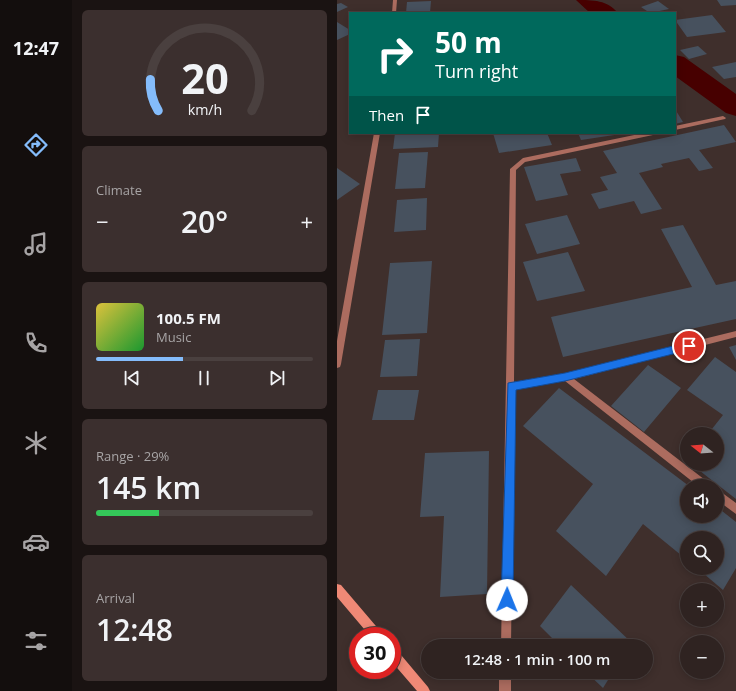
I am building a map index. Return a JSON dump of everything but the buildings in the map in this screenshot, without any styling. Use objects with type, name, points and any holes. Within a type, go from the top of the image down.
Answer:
[{"type":"street","points":[[393,12],[395,0]]},
{"type":"street","points":[[676,128],[723,118]]},
{"type":"street","points":[[337,364],[377,134]]},
{"type":"street","points":[[506,639],[513,169],[523,160],[648,134]]},
{"type":"street","points":[[511,386],[565,377],[736,334]]},
{"type":"street","points":[[565,377],[697,479]]},
{"type":"street","points":[[724,500],[736,509]]},
{"type":"street","points":[[337,589],[369,627]]},
{"type":"street","points":[[401,664],[424,691]]},
{"type":"street","points":[[505,679],[505,691]]},
{"type":"waterway","points":[[588,0],[605,12]]},
{"type":"waterway","points":[[676,64],[736,107]]},
{"type":"route","points":[[507,600],[511,386],[565,377],[689,346]]}]
